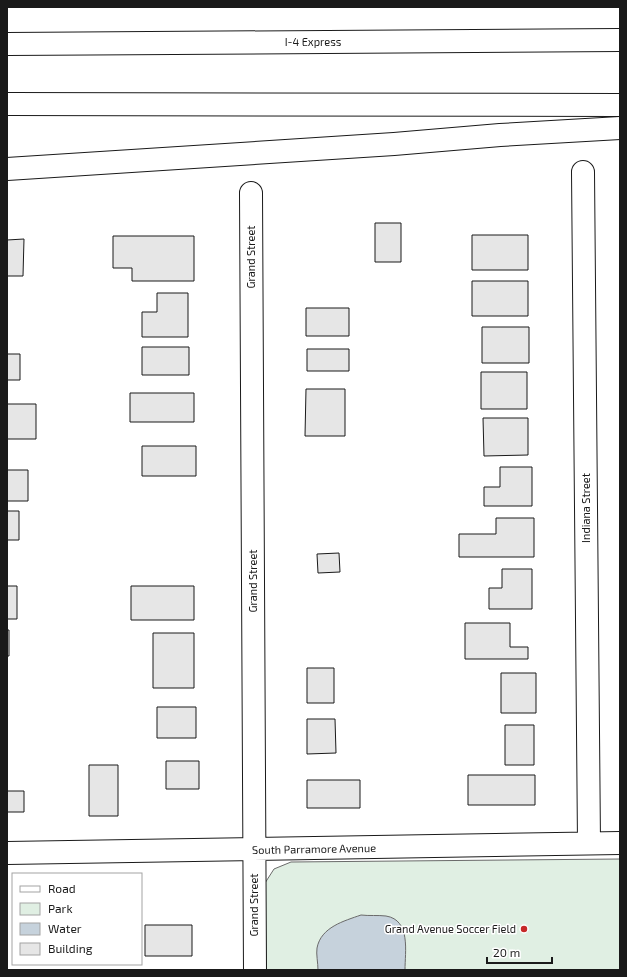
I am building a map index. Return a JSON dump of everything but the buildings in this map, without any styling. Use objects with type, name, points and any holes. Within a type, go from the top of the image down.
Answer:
[{"type":"main road","name":"I-4 Express","points":[[7,44],[620,40]]},
{"type":"main road","points":[[7,104],[620,105]]},
{"type":"main road","points":[[7,168],[394,144],[500,135],[620,128]]},
{"type":"main road","name":"Indiana Street","points":[[583,172],[589,844]]},
{"type":"main road","name":"Grand Street","points":[[251,193],[255,970]]},
{"type":"main road","name":"South Parramore Avenue","points":[[7,854],[620,843]]},
{"type":"green space","points":[[620,859],[620,970],[266,970],[265,883],[274,869],[291,862]]},
{"type":"water","points":[[361,915],[386,916],[394,919],[400,924],[403,930],[406,946],[405,970],[318,970],[317,948],[323,935],[334,926]]},
{"type":"place","name":"Grand Avenue Soccer Field","points":[[524,929]]}]
